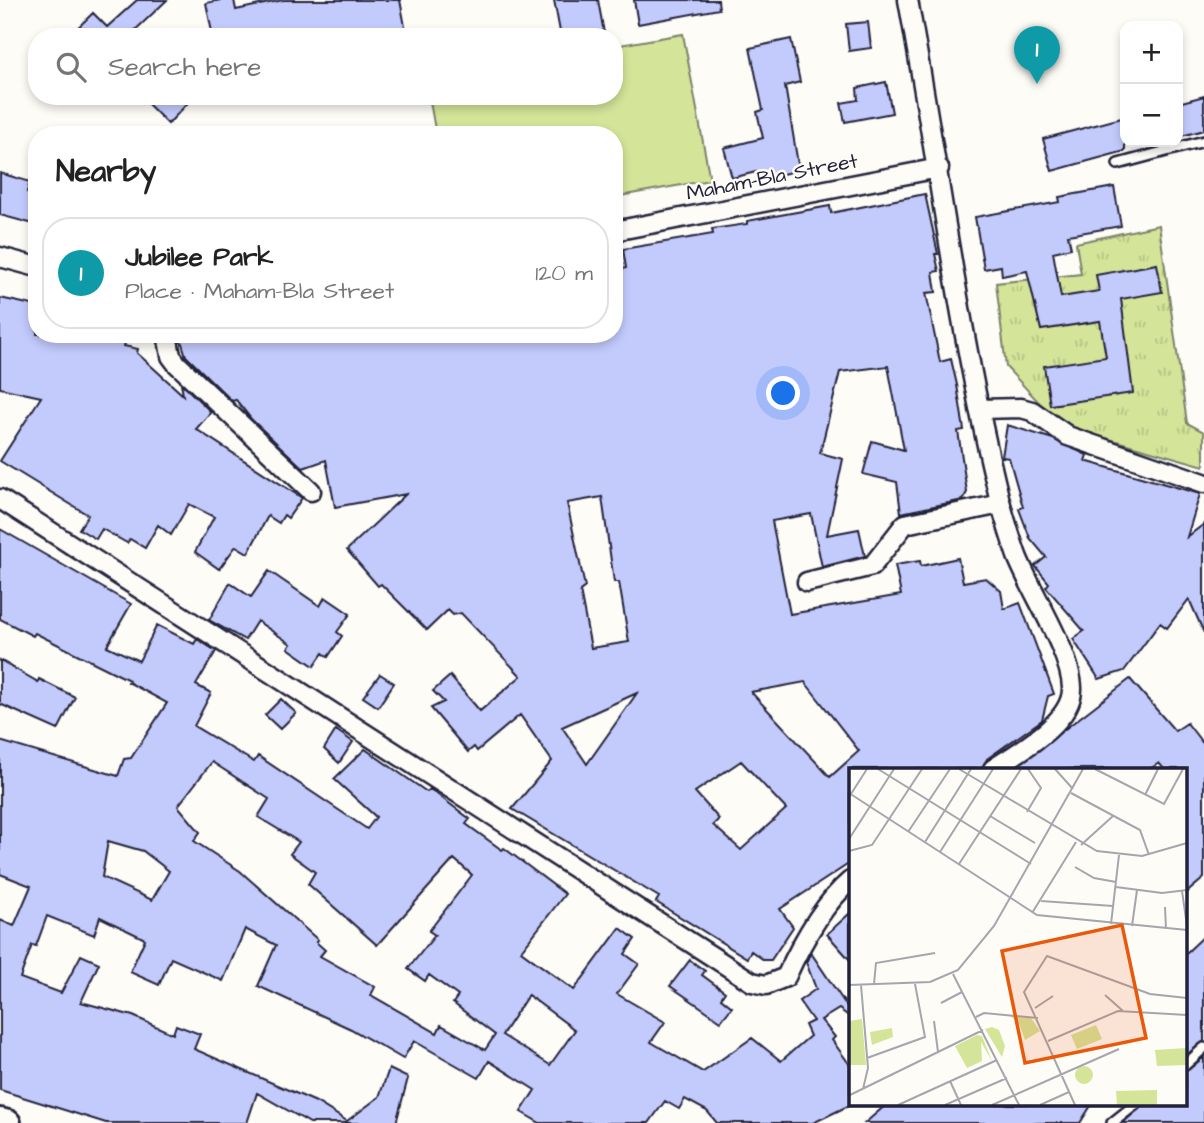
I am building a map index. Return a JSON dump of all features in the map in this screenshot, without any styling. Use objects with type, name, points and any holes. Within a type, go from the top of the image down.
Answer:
[{"type":"street","points":[[908,0],[939,168],[959,309],[1001,504],[1018,558],[1063,658],[1072,687],[1070,700],[1062,715],[1043,735],[994,768]]},
{"type":"street","name":"Maham-Bla Street","points":[[623,229],[939,168]]},
{"type":"street","points":[[0,257],[28,265]]},
{"type":"street","points":[[169,343],[171,356],[177,364],[311,491]]},
{"type":"street","points":[[979,409],[1021,408],[1032,411],[1069,436],[1204,483]]},
{"type":"street","points":[[0,499],[752,982],[766,985],[786,977],[796,956],[838,891],[849,882]]},
{"type":"street","points":[[807,582],[872,566],[905,524],[1001,504]]},
{"type":"street","points":[[0,1121],[8,1123]]},
{"type":"lane","points":[[1118,164],[1204,141]]},
{"type":"lane","points":[[1186,1064],[1204,1048]]},
{"type":"lane","points":[[1112,1123],[1133,1106]]},
{"type":"green space","points":[[683,34],[710,180],[623,195],[623,126],[434,126],[431,105],[623,105],[623,44]]},
{"type":"green space","points":[[1159,225],[1187,423],[1204,432],[1204,466],[1060,425],[1006,367],[996,283],[1081,274],[1076,243]]},
{"type":"building","points":[[137,0],[167,0],[137,28],[77,28],[93,13],[107,27]]},
{"type":"building","points":[[234,0],[236,10],[283,0],[400,0],[405,28],[211,28],[206,3]]},
{"type":"building","points":[[554,0],[598,0],[603,28],[559,28]]},
{"type":"building","points":[[634,0],[718,0],[719,9],[638,24]]},
{"type":"building","points":[[868,22],[871,48],[849,51],[846,24]]},
{"type":"building","points":[[791,39],[800,82],[785,86],[799,170],[758,180],[756,172],[732,178],[724,148],[763,138],[757,112],[763,110],[750,48]]},
{"type":"building","points":[[886,82],[892,113],[845,122],[841,103],[858,100],[857,88]]},
{"type":"building","points":[[1204,96],[1204,130],[1183,136],[1183,102]]},
{"type":"building","points":[[149,105],[186,105],[168,124]]},
{"type":"building","points":[[1120,118],[1120,147],[1125,147],[1125,151],[1052,171],[1043,139]]},
{"type":"building","points":[[0,173],[28,181],[28,223],[0,215]]},
{"type":"building","points":[[1114,187],[1121,226],[1068,235],[1071,248],[1053,252],[1061,297],[1099,291],[1096,275],[1157,264],[1162,292],[1121,299],[1133,393],[1050,405],[1044,366],[1106,357],[1100,321],[1041,330],[1027,271],[1002,276],[1001,266],[984,269],[975,217],[1060,202],[1059,197]]},
{"type":"building","points":[[925,194],[939,271],[933,272],[936,292],[926,293],[940,362],[951,359],[957,385],[964,430],[958,431],[967,492],[963,500],[901,513],[897,482],[863,474],[872,441],[904,450],[888,366],[840,372],[820,453],[843,459],[827,535],[859,529],[865,556],[822,567],[811,514],[772,521],[790,614],[901,595],[895,565],[920,561],[921,566],[958,558],[963,582],[986,578],[1001,591],[1004,609],[1020,603],[1054,694],[1048,696],[1042,720],[987,759],[982,768],[849,768],[849,864],[780,909],[793,927],[771,960],[764,960],[751,951],[747,958],[656,902],[659,897],[512,809],[552,761],[520,715],[477,751],[474,747],[468,752],[431,708],[444,702],[433,691],[450,676],[480,711],[521,676],[461,613],[453,615],[448,610],[427,630],[381,584],[378,586],[347,550],[406,494],[335,507],[326,460],[303,468],[252,420],[236,400],[232,401],[186,356],[182,343],[623,343],[623,269],[626,268],[623,249],[713,234],[712,229],[830,206],[831,213]],"holes":[[[602,497],[614,582],[619,582],[629,642],[591,648],[580,591],[585,587],[567,503]],[[805,682],[859,751],[830,777],[751,692]],[[637,693],[587,764],[562,727]],[[741,761],[786,809],[741,850],[713,825],[719,819],[695,792]]]},
{"type":"building","points":[[0,298],[28,304],[28,343],[125,343],[124,346],[138,349],[137,353],[183,395],[181,383],[211,412],[196,429],[302,498],[288,518],[284,515],[279,523],[268,516],[248,553],[236,546],[219,569],[195,552],[214,517],[189,504],[171,535],[158,525],[145,548],[130,539],[127,543],[102,529],[96,539],[79,529],[88,515],[0,461],[41,397],[0,388]]},
{"type":"building","points":[[1007,425],[1053,439],[1087,455],[1085,461],[1200,494],[1187,537],[1204,524],[1204,633],[1189,599],[1167,628],[1160,623],[1124,671],[1099,679],[1073,639],[1084,631],[1046,587],[1049,583],[1035,566],[1046,557],[1030,538],[1019,509],[1023,507],[1009,458],[1002,457]]},
{"type":"building","points":[[0,529],[131,604],[107,646],[139,661],[157,625],[194,644],[197,639],[216,651],[196,685],[211,693],[194,726],[254,762],[258,756],[367,829],[376,817],[334,779],[365,749],[427,792],[430,789],[470,819],[466,824],[502,850],[504,848],[565,894],[521,951],[574,990],[620,928],[635,939],[625,954],[639,964],[617,994],[665,1022],[651,1042],[703,1072],[752,1038],[781,1061],[810,1036],[805,1025],[813,1021],[799,1001],[816,989],[806,962],[811,953],[849,1010],[849,1016],[839,1009],[821,1020],[835,1037],[832,1040],[849,1064],[849,1105],[813,1123],[717,1123],[707,1111],[685,1099],[679,1109],[665,1101],[649,1123],[540,1123],[521,1112],[535,1090],[489,1061],[479,1078],[414,1041],[403,1059],[351,1029],[258,986],[276,945],[245,929],[223,981],[171,958],[159,985],[130,972],[145,939],[100,917],[94,935],[47,916],[36,946],[32,945],[20,978],[61,993],[81,955],[99,963],[81,1002],[133,1016],[173,1034],[176,1025],[200,1034],[194,1049],[316,1102],[347,1121],[379,1097],[389,1069],[408,1078],[396,1123],[310,1123],[257,1093],[247,1123],[106,1123],[0,1090],[0,920],[14,926],[31,886],[0,874],[0,741],[118,776],[124,759],[131,758],[167,703],[128,682],[129,680],[35,633],[33,636],[0,619]],"holes":[[[212,762],[269,799],[258,817],[299,842],[290,854],[315,872],[308,884],[377,945],[454,859],[472,875],[429,931],[435,935],[408,969],[425,981],[429,975],[458,996],[453,1003],[495,1035],[485,1050],[441,1025],[437,1033],[371,995],[375,987],[320,956],[325,950],[316,942],[318,940],[240,871],[194,841],[200,832],[178,806]],[[108,841],[143,851],[169,871],[152,900],[102,877]],[[528,995],[575,1030],[550,1065],[502,1035]]]},
{"type":"building","points":[[269,571],[320,606],[325,597],[350,614],[337,632],[342,636],[328,657],[323,653],[314,666],[288,648],[291,644],[257,621],[245,640],[209,620],[230,583],[251,597]]},
{"type":"building","points":[[0,660],[38,682],[39,679],[75,697],[58,730],[0,704]]},
{"type":"building","points":[[380,674],[394,683],[378,707],[363,697]]},
{"type":"building","points":[[1130,679],[1175,731],[1187,723],[1204,745],[1204,878],[1186,893],[1186,768],[1163,768],[1159,763],[1152,768],[1014,768]]},
{"type":"building","points":[[281,699],[296,713],[280,729],[265,715]]},
{"type":"building","points":[[336,730],[353,742],[339,763],[324,749]]},
{"type":"building","points":[[849,914],[849,959],[827,934]]},
{"type":"building","points":[[1204,936],[1204,1041],[1186,1055],[1186,953]]},
{"type":"building","points":[[690,960],[705,971],[702,975],[725,992],[721,998],[732,1007],[721,1021],[670,986]]},
{"type":"building","points":[[1204,1057],[1204,1123],[1123,1123],[1141,1106],[1186,1106],[1186,1071]]},
{"type":"building","points":[[885,1106],[1091,1106],[1080,1123],[865,1123]]},
{"type":"place","name":"Jubilee Park","points":[[1037,84]]}]
